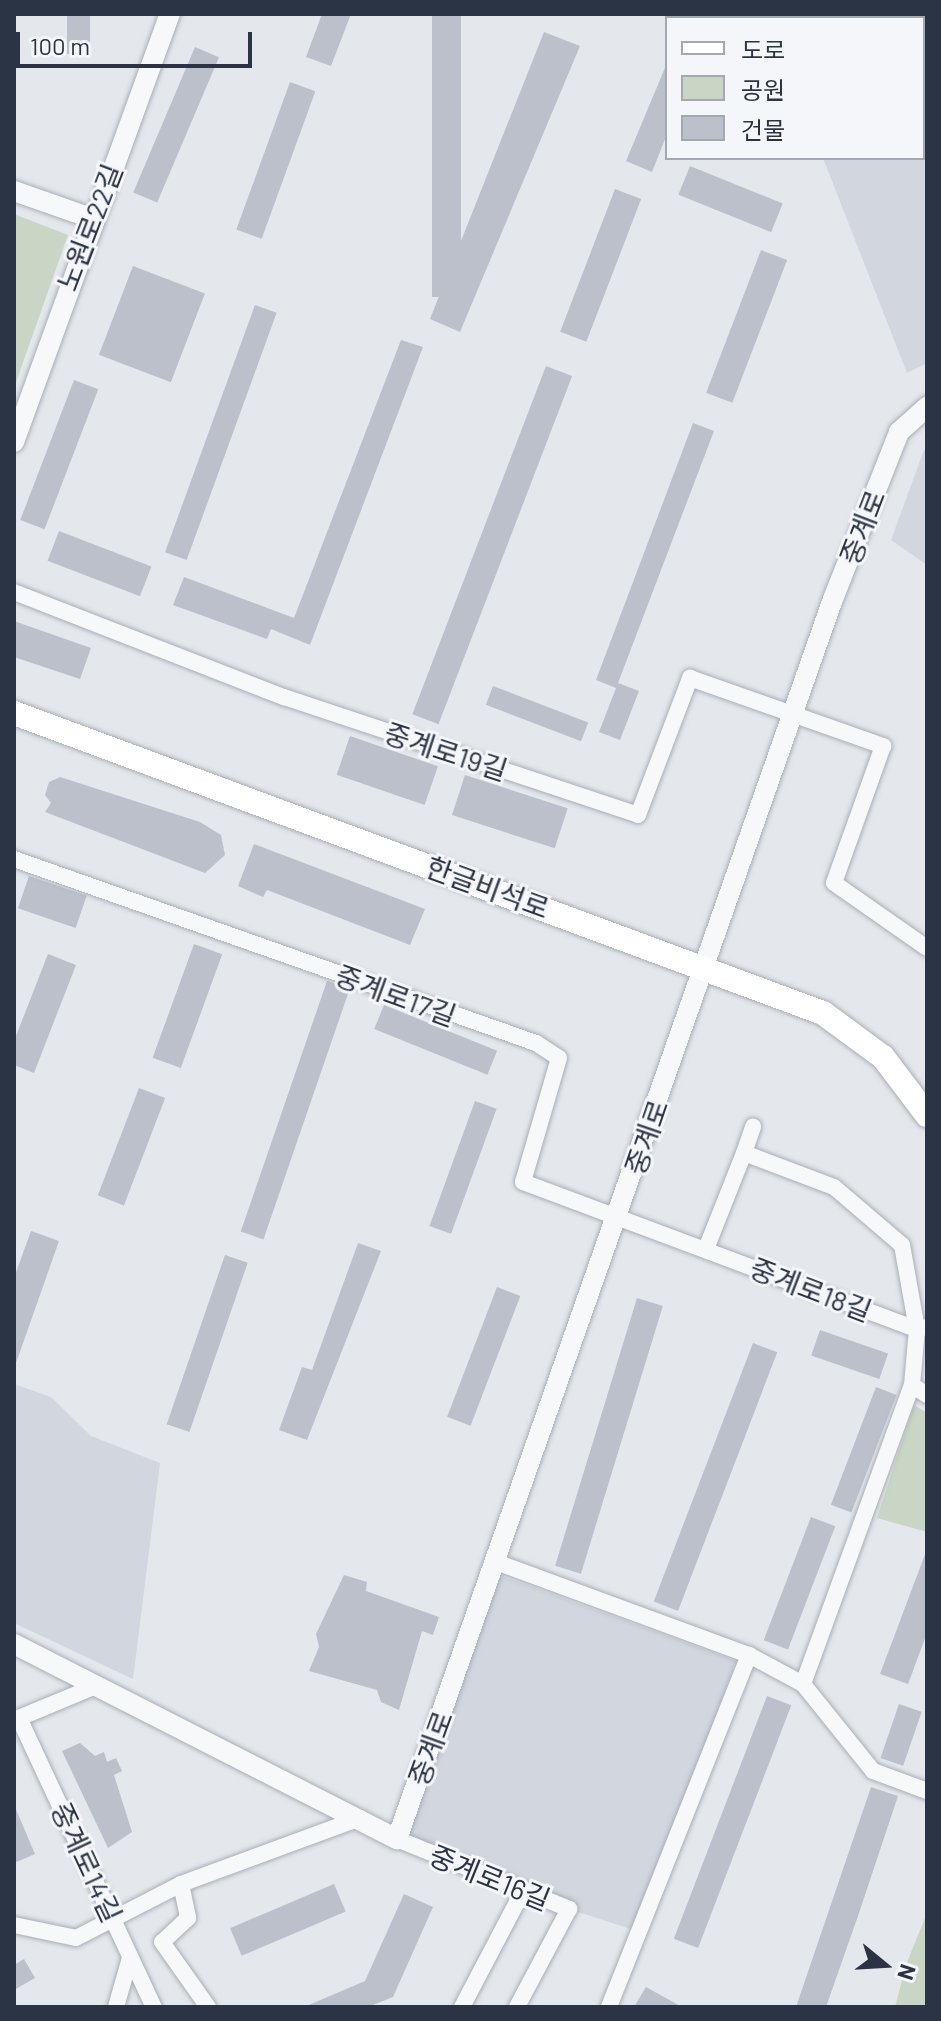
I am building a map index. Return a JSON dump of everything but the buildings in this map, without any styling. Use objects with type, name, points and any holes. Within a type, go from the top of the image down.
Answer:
[{"type":"main road","name":"한글비석로","points":[[14,713],[704,968],[844,1025],[883,1057],[927,1115]]},
{"type":"street","name":"노원로22길","points":[[14,442],[91,218],[170,14]]},
{"type":"street","points":[[14,191],[91,218]]},
{"type":"street","name":"중계로","points":[[397,1839],[704,968],[889,455],[899,432],[927,407]]},
{"type":"street","name":"중계로19길","points":[[14,592],[284,697],[638,815],[690,678],[796,715]]},
{"type":"street","points":[[796,715],[883,746],[834,883],[927,948]]},
{"type":"street","name":"중계로17길","points":[[14,859],[536,1043],[559,1058],[523,1182],[619,1214]]},
{"type":"street","points":[[706,1249],[753,1127]]},
{"type":"street","name":"중계로18길","points":[[744,1153],[834,1187],[880,1222],[902,1245],[922,1328]]},
{"type":"street","name":"중계로18길","points":[[619,1214],[922,1328]]},
{"type":"street","points":[[803,1684],[912,1385],[922,1328]]},
{"type":"street","points":[[912,1385],[927,1395]]},
{"type":"street","points":[[496,1562],[749,1655],[803,1684],[873,1771],[927,1791]]},
{"type":"street","points":[[14,1644],[397,1839]]},
{"type":"street","points":[[609,2007],[629,1967],[749,1655]]},
{"type":"street","points":[[17,1719],[96,1686]]},
{"type":"street","name":"중계로14길","points":[[17,1719],[154,2007]]},
{"type":"street","points":[[14,1925],[76,1938],[112,1915],[181,1884],[360,1818]]},
{"type":"street","name":"중계로16길","points":[[397,1839],[569,1909],[517,2007]]},
{"type":"street","points":[[181,1884],[188,1918],[162,1942],[208,2007]]},
{"type":"street","points":[[462,2007],[523,1891]]},
{"type":"street","points":[[116,2007],[130,1958]]},
{"type":"shaded area","points":[[766,14],[927,14],[927,51],[925,16]]},
{"type":"shaded area","points":[[927,68],[927,363],[907,373],[824,160],[925,160]]},
{"type":"shaded area","points":[[927,442],[927,565],[891,540]]},
{"type":"shaded area","points":[[14,1384],[51,1397],[91,1436],[160,1463],[133,1679],[14,1623]]},
{"type":"shaded area","points":[[499,1575],[736,1661],[637,1931],[569,1909],[405,1837]]},
{"type":"green space","points":[[14,214],[68,235],[14,388]]},
{"type":"green space","points":[[914,1405],[927,1413],[927,1532],[877,1518]]},
{"type":"green space","points":[[927,1913],[927,2007],[895,2007],[906,1965]]}]
